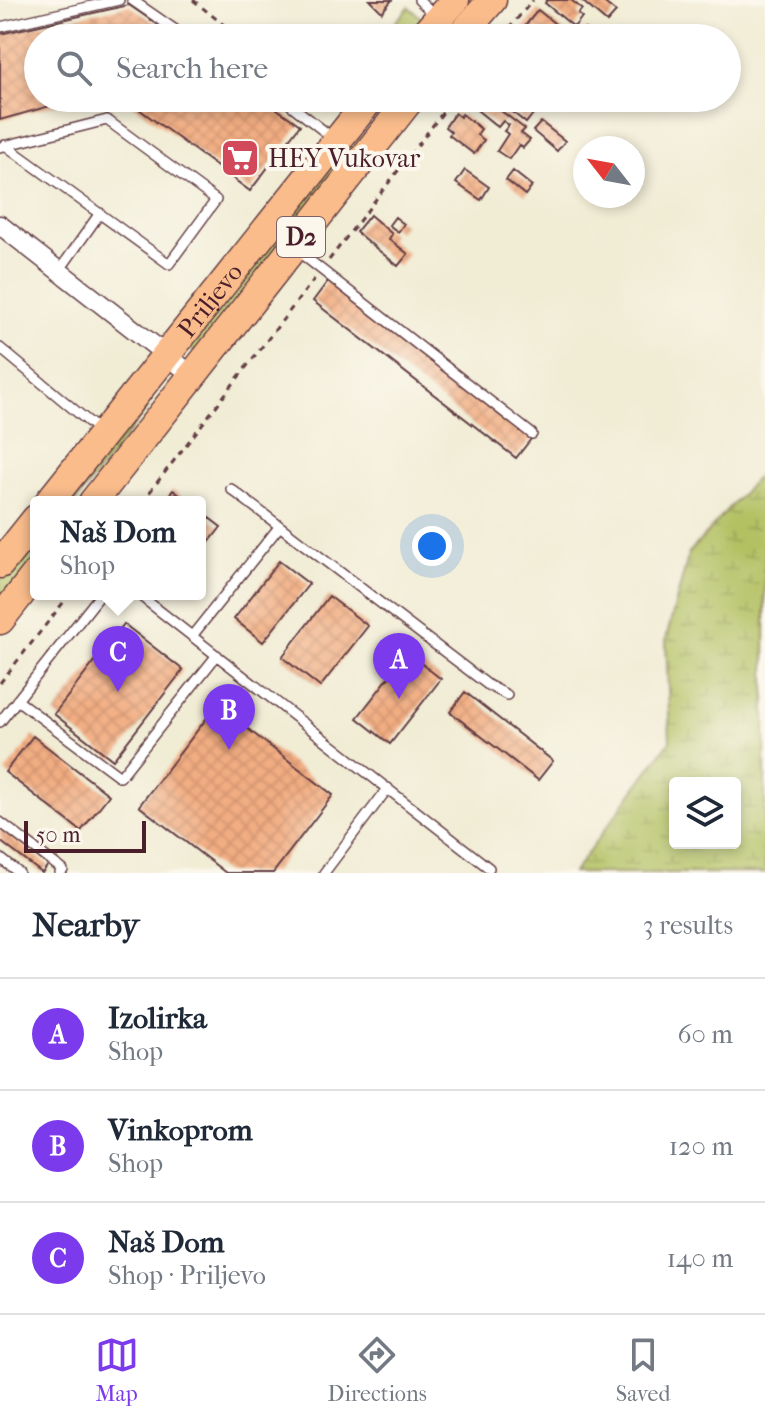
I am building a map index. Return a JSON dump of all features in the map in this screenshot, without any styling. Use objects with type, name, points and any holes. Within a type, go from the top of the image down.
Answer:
[{"type":"main road","points":[[471,24],[492,0]]},
{"type":"main road","name":"Priljevo","points":[[54,496],[360,112]]},
{"type":"main road","name":"Priljevo","points":[[98,496],[400,112]]},
{"type":"main road","points":[[0,564],[30,526]]},
{"type":"main road","points":[[0,620],[30,582]]},
{"type":"street","points":[[0,225],[192,375]]},
{"type":"lane","points":[[0,27],[119,0]]},
{"type":"lane","points":[[132,0],[167,24]]},
{"type":"lane","points":[[300,112],[336,141]]},
{"type":"lane","points":[[107,120],[216,200],[169,264],[3,146],[107,120]]},
{"type":"lane","points":[[59,271],[100,213]]},
{"type":"lane","points":[[293,247],[532,434]]},
{"type":"lane","points":[[0,348],[103,434]]},
{"type":"lane","points":[[231,489],[488,685],[507,695]]},
{"type":"lane","points":[[192,636],[279,527]]},
{"type":"lane","points":[[0,722],[96,600]]},
{"type":"lane","points":[[146,600],[489,868]]},
{"type":"lane","points":[[17,700],[120,777],[217,655]]},
{"type":"lane","points":[[324,873],[388,788]]},
{"type":"lane","points":[[0,822],[63,870],[60,873]]},
{"type":"lane","points":[[0,858],[19,873]]},
{"type":"path","points":[[193,0],[223,24]]},
{"type":"path","points":[[513,24],[533,0]]},
{"type":"path","points":[[147,496],[443,112]]},
{"type":"path","points":[[0,683],[65,600]]},
{"type":"green space","points":[[409,7],[424,20],[420,24],[394,24]]},
{"type":"green space","points":[[354,133],[365,141],[198,352],[188,349]]},
{"type":"green space","points":[[141,401],[148,407],[81,496],[66,496]]},
{"type":"green space","points":[[765,468],[765,873],[573,873],[670,741],[666,639],[689,553]]},
{"type":"green space","points":[[30,540],[30,565],[0,607],[0,578]]},
{"type":"building","points":[[370,0],[392,0],[382,12]]},
{"type":"building","points":[[547,0],[571,0],[582,9],[578,14],[582,17],[576,24],[570,24],[545,3]]},
{"type":"building","points":[[581,0],[601,0],[616,12],[607,22]]},
{"type":"building","points":[[129,5],[157,24],[44,24]]},
{"type":"building","points":[[538,10],[555,24],[526,24]]},
{"type":"building","points":[[24,29],[24,112],[29,112],[0,120],[0,34]]},
{"type":"building","name":"HEY Vukovar","points":[[143,112],[281,112],[300,125],[250,191]]},
{"type":"building","points":[[479,112],[503,112],[525,129],[521,133],[530,140],[523,148],[519,145],[509,159],[497,151],[508,134],[504,131],[509,125],[503,121],[498,127]]},
{"type":"building","points":[[512,112],[533,114],[526,123]]},
{"type":"building","points":[[455,113],[460,117],[462,114],[481,129],[477,135],[484,140],[474,154],[449,135],[451,132],[445,127]]},
{"type":"building","points":[[541,122],[565,141],[557,151],[533,131]]},
{"type":"building","points":[[465,170],[489,187],[481,200],[456,183]]},
{"type":"building","points":[[513,171],[532,186],[525,195],[506,180]]},
{"type":"building","points":[[370,215],[392,234],[389,239],[408,254],[398,266],[356,232]]},
{"type":"building","points":[[395,217],[404,224],[398,232],[389,225]]},
{"type":"building","points":[[328,281],[531,439],[516,458],[313,301]]},
{"type":"building","points":[[206,516],[221,527],[206,546]]},
{"type":"building","points":[[279,561],[309,584],[263,642],[234,619]]},
{"type":"building","points":[[329,596],[368,626],[320,687],[282,657]]},
{"type":"building","points":[[124,624],[183,670],[113,760],[54,714]]},
{"type":"building","points":[[408,653],[441,679],[390,744],[357,718]]},
{"type":"building","points":[[465,692],[553,761],[538,780],[450,712]]},
{"type":"building","points":[[217,705],[333,795],[273,873],[226,873],[139,806]]},
{"type":"building","points":[[33,736],[109,795],[81,831],[5,772]]},
{"type":"building","points":[[0,828],[48,865],[42,873],[0,841]]},
{"type":"place","name":"HEY Vukovar","points":[[240,158]]},
{"type":"place","name":"Naš Dom","points":[[118,692]]},
{"type":"place","name":"Izolirka","points":[[399,699]]},
{"type":"place","name":"Vinkoprom","points":[[229,750]]}]
